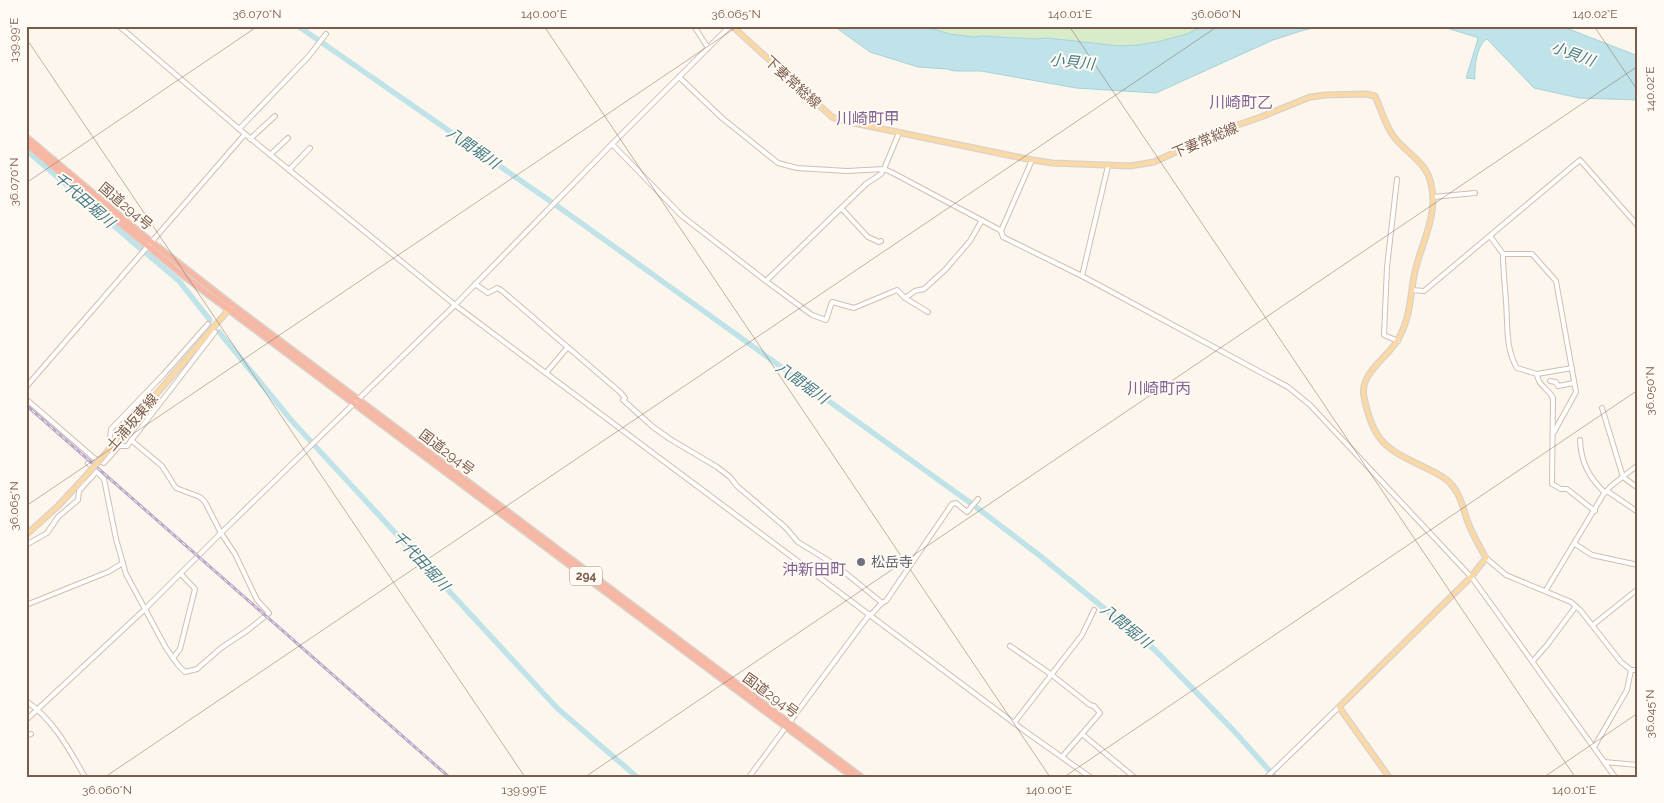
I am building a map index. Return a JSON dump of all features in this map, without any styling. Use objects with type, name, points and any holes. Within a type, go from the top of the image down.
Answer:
[{"type":"highway","name":"国道294号","points":[[26,137],[150,245]]},
{"type":"highway","name":"国道294号","points":[[26,143],[150,245],[230,307],[788,725],[861,777]]},
{"type":"highway","name":"国道294号","points":[[788,725],[853,777]]},
{"type":"main road","name":"下妻常総線","points":[[731,26],[832,117],[899,133],[1052,163],[1135,166],[1154,162],[1226,129],[1310,97],[1326,95],[1375,96],[1394,138],[1424,167],[1433,189],[1433,197],[1430,225],[1414,274],[1407,321],[1398,341],[1372,372],[1364,385],[1364,398],[1372,424],[1383,444],[1394,452],[1439,474],[1452,484],[1460,498],[1472,532],[1486,558]]},
{"type":"main road","name":"土浦坂東線","points":[[26,535],[58,506],[83,479],[230,307]]},
{"type":"main road","points":[[1389,777],[1339,707],[1486,558]]},
{"type":"street","points":[[119,26],[238,129],[455,305],[869,615],[1090,777]]},
{"type":"street","points":[[694,26],[708,48]]},
{"type":"street","points":[[26,720],[144,610],[312,443],[455,305],[612,144],[731,26]]},
{"type":"street","points":[[238,129],[265,103],[325,35]]},
{"type":"street","points":[[679,77],[722,118],[778,163],[797,168],[848,171],[884,169],[982,220],[1001,231],[1003,237],[1082,276],[1288,387],[1301,397],[1470,576],[1615,777]]},
{"type":"street","points":[[250,138],[275,116]]},
{"type":"street","points":[[766,281],[866,184],[881,174],[899,133]]},
{"type":"street","points":[[26,387],[245,134]]},
{"type":"street","points":[[270,155],[288,138]]},
{"type":"street","points":[[612,144],[682,216],[812,315],[826,320],[832,302],[854,308],[897,290],[905,298],[928,312]]},
{"type":"street","points":[[289,170],[310,148]]},
{"type":"street","points":[[1001,231],[1032,160]]},
{"type":"street","points":[[1412,290],[1424,291],[1580,160],[1638,226]]},
{"type":"street","points":[[1082,276],[1108,166]]},
{"type":"street","points":[[1397,179],[1387,267],[1384,335],[1398,341]]},
{"type":"street","points":[[1433,197],[1475,193]]},
{"type":"street","points":[[842,209],[868,237],[879,242],[881,241]]},
{"type":"street","points":[[905,298],[915,291],[924,289],[945,270],[970,241],[982,220]]},
{"type":"street","points":[[1490,236],[1503,254],[1503,285],[1510,353],[1517,368],[1537,374],[1572,368]]},
{"type":"street","points":[[1503,254],[1532,254],[1556,281],[1576,392],[1552,434]]},
{"type":"street","points":[[475,284],[488,293],[497,288],[501,290],[620,392],[625,398],[624,400],[653,426],[670,439],[717,466],[798,542],[837,566],[881,602]]},
{"type":"street","points":[[110,439],[111,429],[163,375],[208,324]]},
{"type":"street","points":[[26,399],[94,458],[104,463],[119,446],[127,446],[215,332]]},
{"type":"street","points":[[546,374],[567,348]]},
{"type":"street","points":[[1537,374],[1541,385],[1553,398],[1552,484],[1561,489],[1567,489],[1595,511]]},
{"type":"street","points":[[1550,381],[1556,382],[1558,386],[1574,383]]},
{"type":"street","points":[[1602,408],[1623,476],[1638,488]]},
{"type":"street","points":[[88,463],[104,479],[116,540],[126,574],[144,610],[173,658],[185,672],[194,670],[269,613],[257,600],[235,554],[221,533],[205,502],[200,497],[176,488],[162,466],[131,440]]},
{"type":"street","points":[[1580,440],[1580,454],[1591,478],[1606,492],[1638,512]]},
{"type":"street","points":[[1546,590],[1606,492],[1638,465]]},
{"type":"street","points":[[26,545],[47,533],[58,517],[78,500],[79,491],[97,471]]},
{"type":"street","points":[[749,777],[869,615],[874,613],[881,602],[886,601],[952,504],[956,503],[968,512],[978,499]]},
{"type":"street","points":[[1575,544],[1592,555],[1638,565]]},
{"type":"street","points":[[1486,558],[1506,574],[1571,602],[1593,625],[1621,662],[1631,670],[1638,670]]},
{"type":"street","points":[[26,605],[108,572],[123,562]]},
{"type":"street","points":[[173,658],[180,649],[195,589],[181,574]]},
{"type":"street","points":[[1593,625],[1638,589]]},
{"type":"street","points":[[1533,662],[1576,606]]},
{"type":"street","points":[[1014,722],[1082,635],[1094,610]]},
{"type":"street","points":[[1010,646],[1052,675],[1090,705],[1094,706],[1100,713],[1062,757]]},
{"type":"street","points":[[1594,746],[1627,690],[1631,670]]},
{"type":"street","points":[[26,701],[38,709],[70,750],[85,777]]},
{"type":"street","points":[[1268,777],[1339,707]]},
{"type":"street","points":[[1082,734],[1134,777]]},
{"type":"street","points":[[1604,762],[1638,765]]},
{"type":"green space","points":[[924,26],[1203,26],[1187,34],[1157,42],[1119,46],[1048,38],[960,36]]},
{"type":"water","name":"小貝川","points":[[834,26],[924,26],[949,34],[974,37],[1048,38],[1119,46],[1157,42],[1187,34],[1203,26],[1323,26],[1273,40],[1156,93],[1076,88],[981,71],[954,71],[918,67],[870,52]]},
{"type":"water","name":"小貝川","points":[[1440,26],[1561,26],[1638,56],[1638,100],[1579,98],[1534,88],[1487,39],[1479,51],[1475,79],[1466,78],[1478,39]]},
{"type":"waterway","name":"八間堀川","points":[[298,26],[563,210],[972,504],[1039,555],[1155,650],[1234,731],[1275,777]]},
{"type":"waterway","name":"千代田堀川","points":[[26,150],[142,250]]},
{"type":"waterway","name":"千代田堀川","points":[[146,253],[179,281],[210,320]]},
{"type":"waterway","name":"千代田堀川","points":[[219,332],[292,421],[557,708],[637,777]]},
{"type":"railway","points":[[26,405],[449,777]]},
{"type":"place","name":"松岳寺","points":[[861,562]]},
{"type":"district","name":"川崎町乙","points":[[1241,102]]},
{"type":"district","name":"川崎町甲","points":[[868,118]]},
{"type":"district","name":"川崎町丙","points":[[1159,388]]},
{"type":"district","name":"沖新田町","points":[[814,569]]}]
